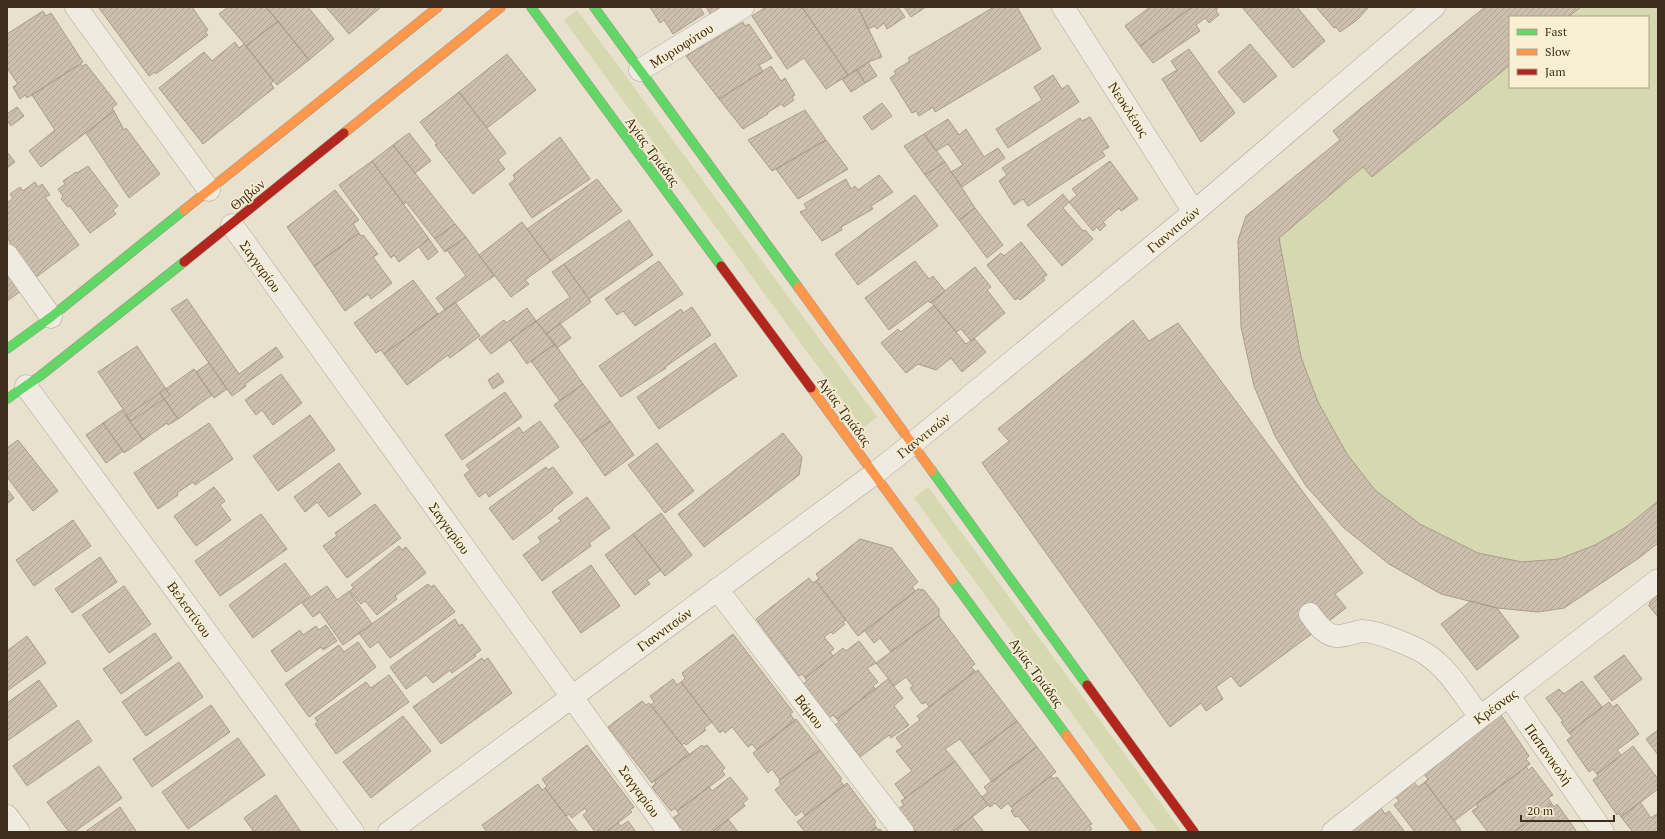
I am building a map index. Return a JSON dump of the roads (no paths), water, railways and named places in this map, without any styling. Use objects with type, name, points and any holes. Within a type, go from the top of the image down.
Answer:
[{"type":"street","points":[[76,7],[209,190]]},
{"type":"street","name":"Θηβών","points":[[7,349],[51,317],[438,7]]},
{"type":"street","name":"Θηβών","points":[[7,399],[144,295],[501,7]]},
{"type":"street","name":"Αγίας Τριάδας","points":[[531,7],[1138,832]]},
{"type":"street","points":[[594,7],[1194,832]]},
{"type":"street","name":"Μυριοφύτου","points":[[640,70],[743,7]]},
{"type":"street","name":"Νεοκλέους","points":[[1063,7],[1194,212]]},
{"type":"street","name":"Γιαννιτσών","points":[[388,832],[874,474],[1194,212],[1434,7]]},
{"type":"street","name":"Σαγγαρίου","points":[[232,225],[669,832]]},
{"type":"street","points":[[7,254],[51,317]]},
{"type":"street","name":"Βελεστίνου","points":[[26,386],[353,832]]},
{"type":"street","name":"Κρέσνας","points":[[1333,832],[1658,580]]},
{"type":"street","name":"Βάμου","points":[[717,589],[903,832]]},
{"type":"street","points":[[1310,614],[1321,628],[1335,636],[1363,631],[1398,641],[1426,654],[1447,672],[1480,717]]},
{"type":"street","name":"Παπανικολή","points":[[1509,696],[1603,832]]},
{"type":"street","points":[[7,816],[19,832]]}]
